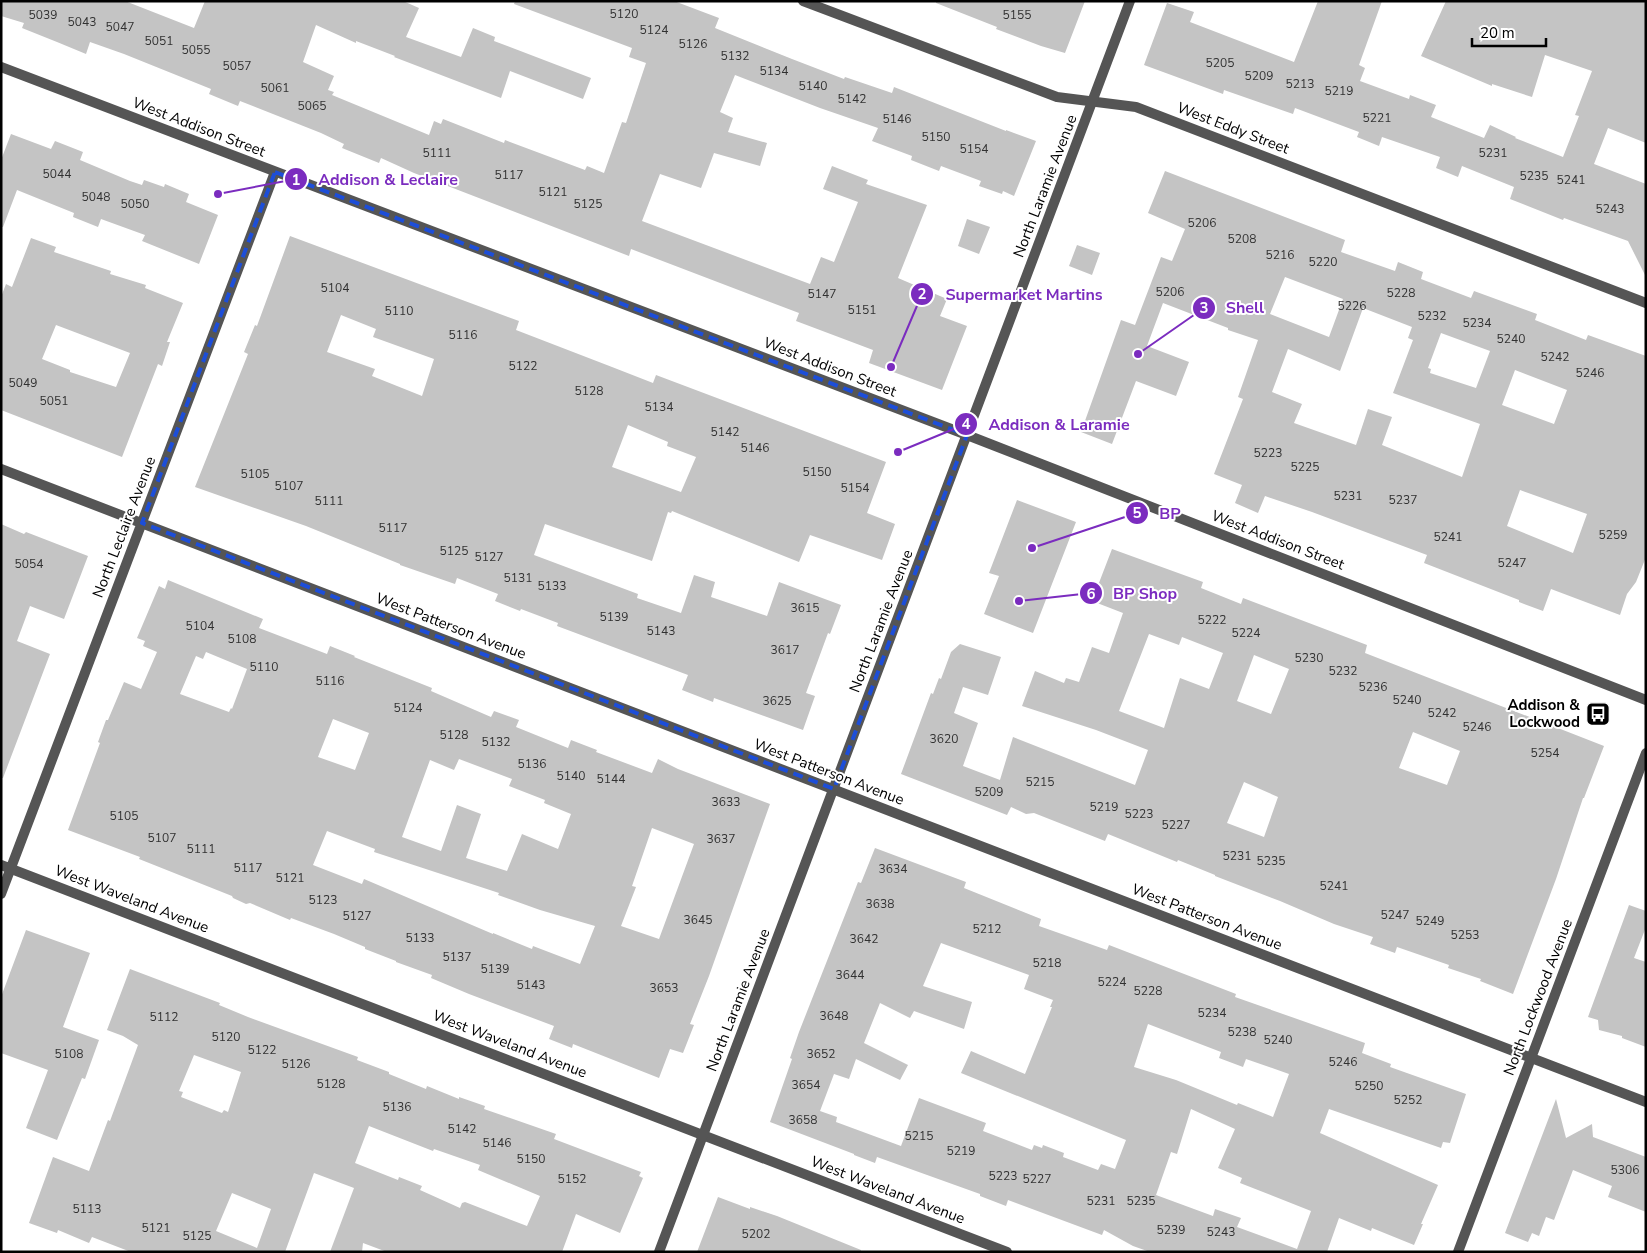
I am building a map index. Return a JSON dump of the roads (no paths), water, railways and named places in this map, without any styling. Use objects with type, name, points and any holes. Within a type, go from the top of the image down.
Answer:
[{"type":"street","name":"West Eddy Street","points":[[803,1],[1056,97],[1136,107],[1646,303]]},
{"type":"street","name":"North Laramie Avenue","points":[[660,1252],[1130,1]]},
{"type":"street","name":"West Addison Street","points":[[1,68],[967,435],[1646,700]]},
{"type":"street","name":"North Leclaire Avenue","points":[[1,894],[6,866],[142,523],[276,172]]},
{"type":"street","name":"West Patterson Avenue","points":[[1,468],[1646,1102]]},
{"type":"street","name":"North Lockwood Avenue","points":[[1458,1252],[1646,753]]},
{"type":"street","name":"West Waveland Avenue","points":[[6,866],[1007,1252]]},
{"type":"place","name":"Addison & Leclaire","points":[[218,194]]},
{"type":"place","name":"Shell","points":[[1138,354]]},
{"type":"place","name":"Supermarket Martins","points":[[891,367]]},
{"type":"place","name":"Addison & Laramie","points":[[898,452]]},
{"type":"place","name":"BP","points":[[1032,548]]},
{"type":"place","name":"BP Shop","points":[[1019,601]]},
{"type":"place","name":"Addison & Lockwood","points":[[1598,714]]}]
